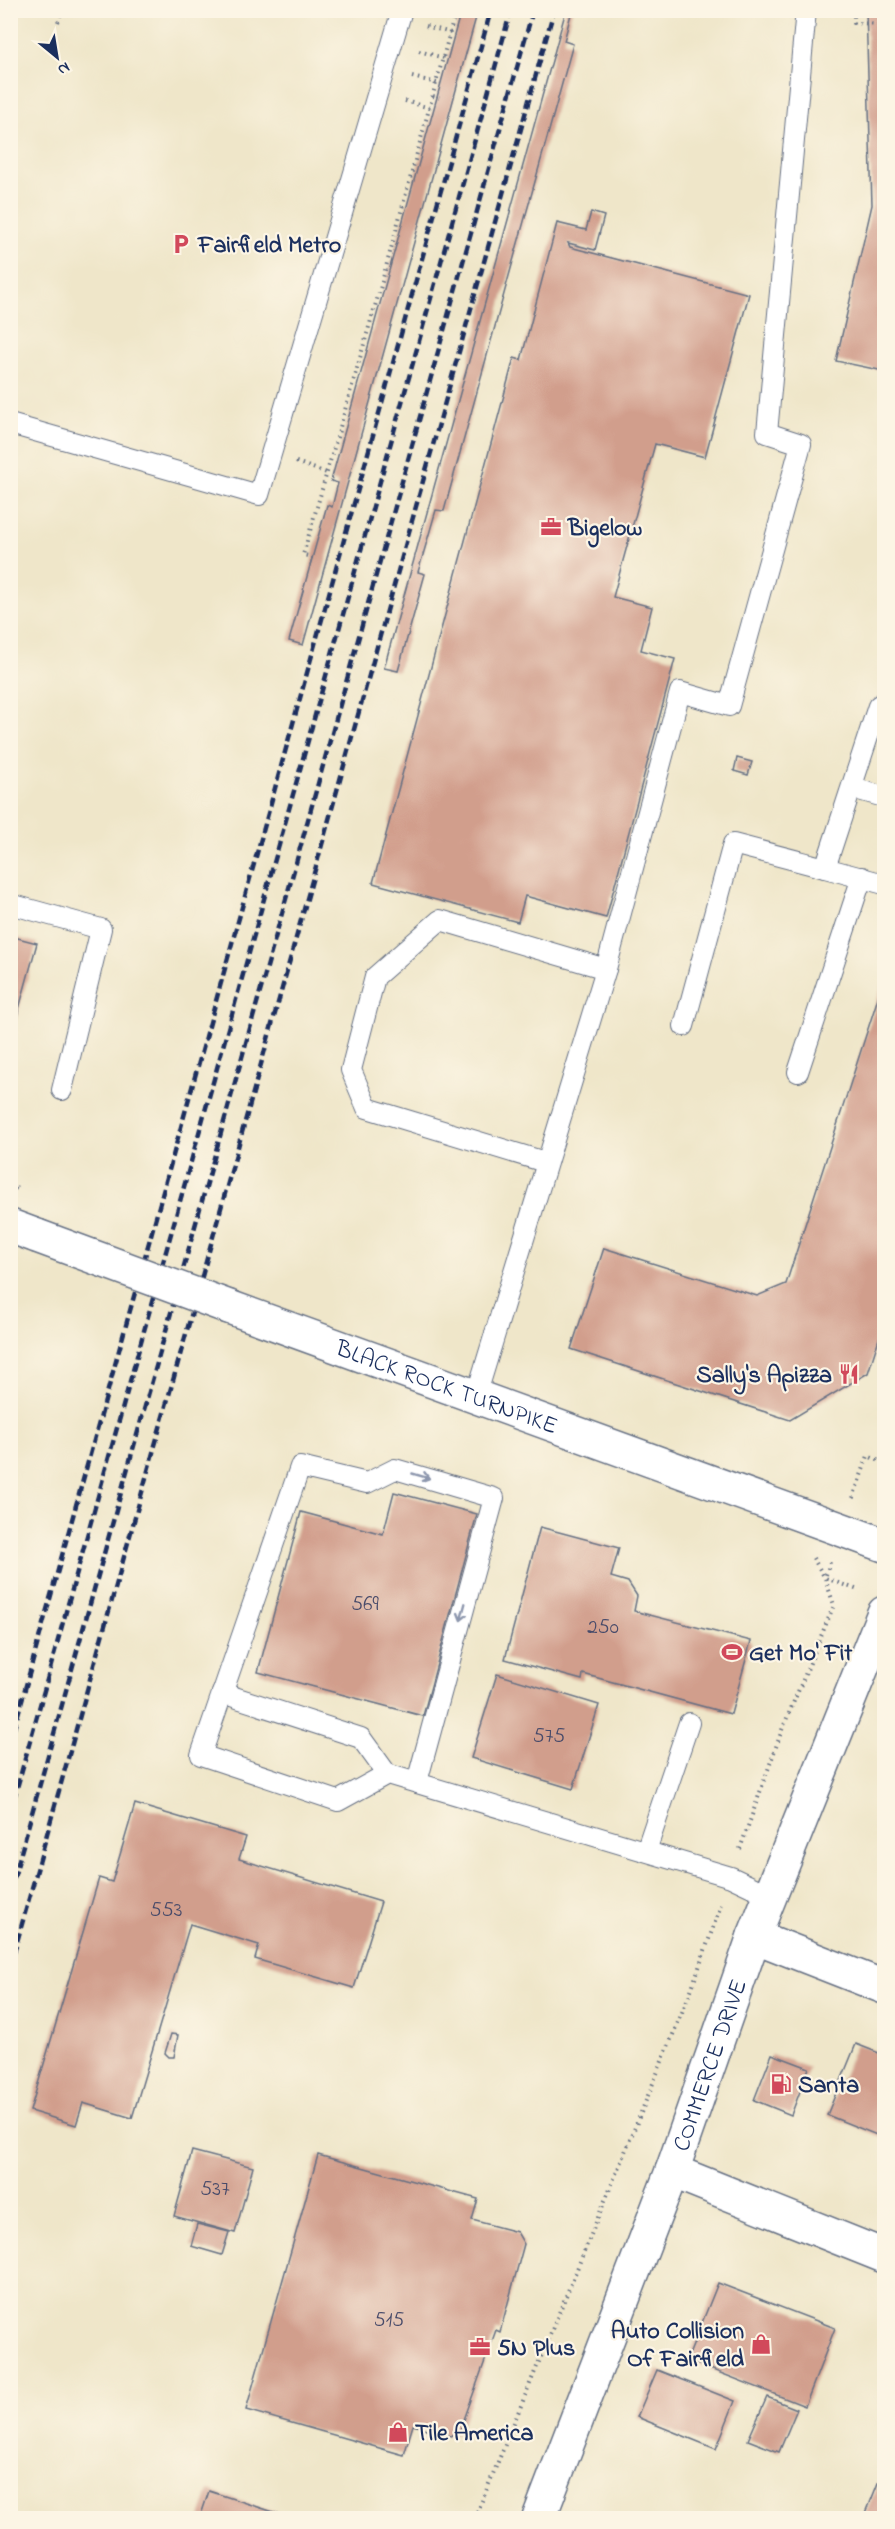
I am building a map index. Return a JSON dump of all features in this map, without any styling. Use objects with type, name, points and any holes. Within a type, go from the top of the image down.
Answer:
[{"type":"main road","name":"BLACK ROCK TURNPIKE","points":[[24,1231],[885,1545]]},
{"type":"main road","name":"COMMERCE DRIVE","points":[[539,2518],[672,2171],[754,1936],[885,1613]]},
{"type":"main road","points":[[754,1936],[885,1987]]},
{"type":"main road","points":[[672,2171],[885,2256]]},
{"type":"lane","points":[[10,424],[259,495],[402,10]]},
{"type":"lane","points":[[476,1396],[545,1162],[606,969],[680,692],[729,706],[801,444],[767,433],[806,10]]},
{"type":"lane","points":[[825,868],[878,705],[885,702]]},
{"type":"lane","points":[[852,788],[885,797]]},
{"type":"lane","points":[[684,1026],[733,844],[885,884]]},
{"type":"lane","points":[[798,1072],[861,878]]},
{"type":"lane","points":[[10,904],[102,929],[62,1090]]},
{"type":"lane","points":[[545,1162],[367,1108],[351,1070],[375,977],[440,920],[606,969]]},
{"type":"lane","points":[[387,1774],[338,1801],[201,1755],[300,1467],[367,1483],[395,1468],[495,1498],[417,1782]]},
{"type":"lane","points":[[222,1693],[361,1738],[387,1774],[731,1877],[771,1896]]},
{"type":"lane","points":[[646,1851],[689,1723]]},
{"type":"path","points":[[58,22],[62,10]]},
{"type":"path","points":[[313,557],[303,555],[456,10]]},
{"type":"path","points":[[854,10],[854,23],[885,24]]},
{"type":"path","points":[[433,96],[439,98]]},
{"type":"building","points":[[468,10],[478,10],[303,645],[289,641],[327,505],[332,507],[338,483],[331,481],[460,14],[466,16]]},
{"type":"building","points":[[566,10],[572,10],[564,41],[573,44],[444,511],[436,510],[418,572],[425,574],[398,671],[384,668]]},
{"type":"building","points":[[866,10],[884,10],[884,371],[836,361],[872,205]]},
{"type":"building","name":"Bigelow","points":[[591,212],[604,216],[595,250],[568,243],[570,247],[749,294],[705,457],[655,444],[613,597],[652,607],[641,650],[675,659],[606,918],[525,896],[518,922],[373,883],[514,358],[521,360],[557,223],[586,230]]},
{"type":"building","points":[[737,758],[752,762],[748,775],[734,771]]},
{"type":"building","points":[[10,936],[37,943],[11,1038],[10,1038]]},
{"type":"building","points":[[884,979],[884,1323],[868,1373],[790,1420],[571,1349],[604,1248],[757,1296],[786,1284]]},
{"type":"building","points":[[394,1492],[477,1514],[423,1716],[258,1672],[301,1512],[383,1534]]},
{"type":"building","points":[[540,1527],[619,1548],[611,1577],[628,1582],[637,1596],[634,1611],[751,1641],[731,1714],[583,1674],[582,1680],[505,1659]]},
{"type":"building","points":[[497,1674],[599,1705],[573,1789],[471,1758]]},
{"type":"building","points":[[135,1804],[246,1837],[239,1859],[381,1902],[354,1988],[255,1959],[259,1945],[190,1924],[132,2118],[83,2103],[76,2125],[30,2111],[99,1878],[112,1882]]},
{"type":"building","points":[[171,2034],[178,2035],[174,2057],[169,2057],[165,2053]]},
{"type":"building","points":[[856,2044],[884,2055],[884,2138],[827,2115]]},
{"type":"building","name":"Santa","points":[[772,2054],[809,2068],[791,2115],[754,2100]]},
{"type":"building","points":[[192,2151],[253,2167],[235,2233],[174,2216]]},
{"type":"building","points":[[318,2155],[478,2199],[472,2220],[517,2232],[524,2244],[500,2332],[496,2330],[460,2431],[450,2436],[413,2425],[404,2455],[246,2410]]},
{"type":"building","points":[[197,2224],[229,2232],[222,2255],[191,2246]]},
{"type":"building","name":"Auto Collision Of Fairfield","points":[[718,2283],[835,2328],[805,2406],[687,2360]]},
{"type":"building","points":[[657,2370],[735,2401],[716,2449],[637,2417]]},
{"type":"building","points":[[767,2397],[797,2409],[779,2452],[748,2440]]},
{"type":"building","points":[[878,2483],[884,2485],[884,2518],[864,2518]]},
{"type":"building","points":[[209,2491],[292,2518],[200,2518]]},
{"type":"railway","points":[[10,1743],[491,10]]},
{"type":"railway","points":[[10,1813],[511,10]]},
{"type":"railway","points":[[10,1892],[533,10]]},
{"type":"railway","points":[[10,1967],[554,10]]},
{"type":"place","name":"Fairfield Metro","points":[[181,244]]},
{"type":"place","name":"Bigelow","points":[[551,527]]},
{"type":"place","name":"Sally's Apizza","points":[[849,1374]]},
{"type":"place","name":"Get Mo' Fit","points":[[732,1652]]},
{"type":"place","name":"Santa","points":[[781,2084]]},
{"type":"place","name":"Auto Collision Of Fairfield","points":[[761,2344]]},
{"type":"place","name":"5N Plus","points":[[480,2347]]},
{"type":"place","name":"Tile America","points":[[398,2432]]}]
